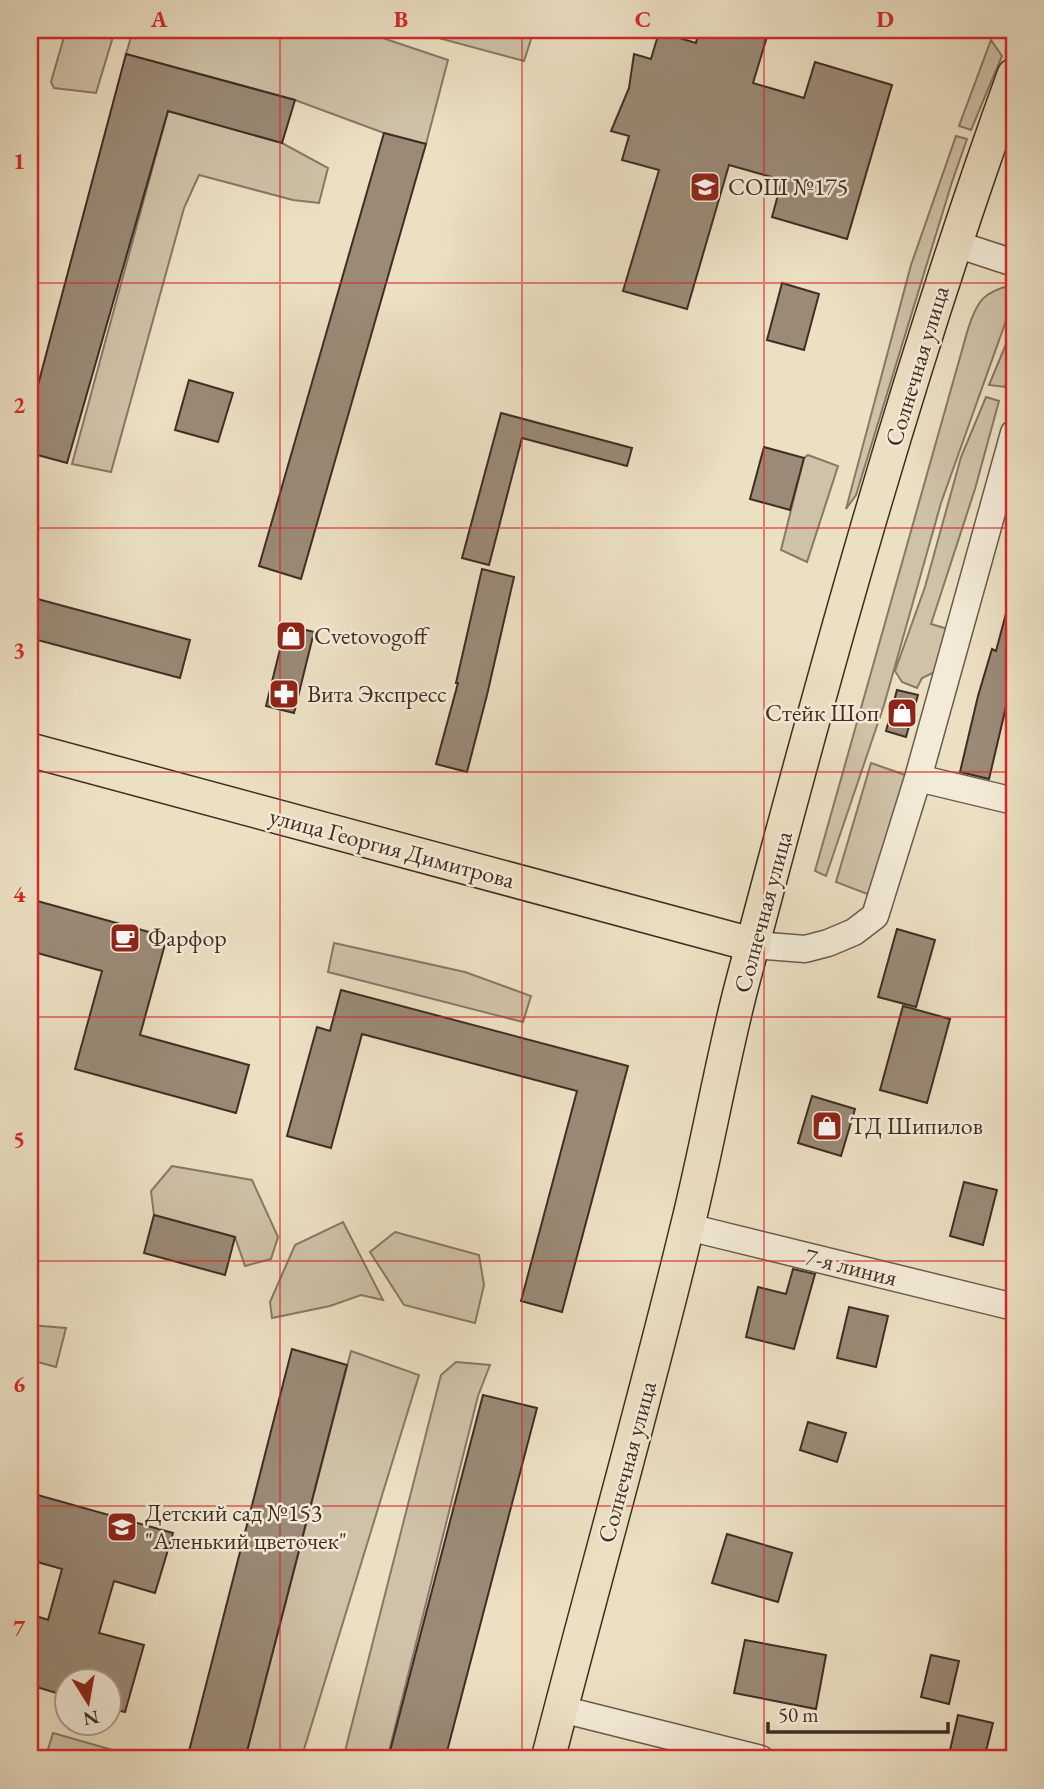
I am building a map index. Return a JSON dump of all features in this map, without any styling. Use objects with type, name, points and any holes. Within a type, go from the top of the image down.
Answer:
[{"type":"main road","name":"Солнечная улица","points":[[548,1759],[688,1227],[740,992],[857,567],[927,329],[1014,75]]},
{"type":"main road","name":"улица Георгия Димитрова","points":[[30,750],[754,945]]},
{"type":"street","points":[[956,244],[1014,263]]},
{"type":"street","points":[[754,945],[805,948],[828,943],[854,932],[875,916],[918,778],[1014,433]]},
{"type":"street","points":[[918,778],[1014,801]]},
{"type":"street","name":"7-я линия","points":[[688,1227],[1014,1307]]},
{"type":"street","points":[[561,1709],[761,1759]]},
{"type":"shaded area","points":[[66,30],[115,30],[96,93],[54,88],[51,82]]},
{"type":"shaded area","points":[[133,30],[359,30],[448,60],[426,144],[384,133],[295,100],[126,54]]},
{"type":"shaded area","points":[[409,30],[534,30],[524,61]]},
{"type":"shaded area","points":[[991,40],[1002,56],[971,130],[959,126]]},
{"type":"shaded area","points":[[168,111],[282,143],[328,168],[319,203],[293,200],[199,175],[184,208],[111,472],[72,464]]},
{"type":"shaded area","points":[[956,136],[967,139],[856,495],[846,509],[911,265]]},
{"type":"shaded area","points":[[1012,285],[1013,301],[941,503],[884,705],[826,876],[815,871],[968,329],[982,299],[994,291]]},
{"type":"shaded area","points":[[1014,325],[1014,350],[1005,387],[989,385]]},
{"type":"shaded area","points":[[986,397],[999,401],[975,489],[931,624],[948,629],[935,672],[922,678],[917,688],[902,682],[895,671],[925,587],[961,457]]},
{"type":"shaded area","points":[[808,455],[838,466],[807,562],[781,550],[804,458]]},
{"type":"shaded area","points":[[871,763],[908,776],[875,897],[836,882]]},
{"type":"shaded area","points":[[334,943],[465,972],[531,996],[523,1022],[328,972]]},
{"type":"shaded area","points":[[172,1166],[252,1180],[278,1237],[271,1259],[245,1266],[235,1237],[154,1215],[151,1191]]},
{"type":"shaded area","points":[[343,1222],[383,1300],[361,1295],[330,1306],[272,1318],[270,1302],[295,1245]]},
{"type":"shaded area","points":[[395,1232],[479,1255],[484,1285],[475,1323],[404,1305],[370,1252]]},
{"type":"shaded area","points":[[30,1325],[66,1328],[56,1367],[30,1360]]},
{"type":"shaded area","points":[[351,1351],[419,1375],[301,1759],[245,1759]]},
{"type":"shaded area","points":[[456,1362],[490,1365],[478,1396],[387,1759],[343,1759],[441,1375]]},
{"type":"shaded area","points":[[52,1736],[64,1736],[127,1754],[124,1759],[45,1759]]},
{"type":"building","points":[[699,30],[769,30],[753,83],[804,98],[815,62],[892,85],[847,239],[772,217],[782,180],[729,165],[687,309],[623,291],[659,170],[622,160],[629,136],[611,131],[629,88],[634,54],[651,59],[659,32],[696,43]]},
{"type":"building","points":[[126,54],[295,100],[282,143],[168,111],[67,463],[30,453],[30,415]]},
{"type":"building","points":[[384,133],[426,144],[301,579],[259,566]]},
{"type":"building","points":[[782,283],[819,294],[804,350],[767,340]]},
{"type":"building","points":[[189,380],[233,393],[218,442],[175,430]]},
{"type":"building","points":[[501,413],[632,448],[627,466],[522,438],[489,565],[462,558]]},
{"type":"building","points":[[764,447],[804,458],[790,510],[750,499]]},
{"type":"building","points":[[482,569],[514,577],[467,772],[436,764],[458,683]]},
{"type":"building","points":[[30,597],[190,640],[180,678],[30,638]]},
{"type":"building","points":[[1008,606],[1014,607],[1014,695],[1009,694],[989,779],[960,772],[978,696],[992,649],[996,651]]},
{"type":"building","points":[[286,625],[314,632],[294,713],[266,706]]},
{"type":"building","name":"Стейк Шоп","points":[[897,690],[918,695],[906,737],[886,731]]},
{"type":"building","points":[[30,899],[167,937],[140,1035],[249,1065],[236,1113],[75,1069],[102,971],[30,951]]},
{"type":"building","points":[[897,929],[935,940],[916,1007],[878,997]]},
{"type":"building","points":[[341,990],[628,1066],[562,1312],[521,1301],[577,1091],[362,1034],[331,1148],[287,1136],[317,1027],[330,1031]]},
{"type":"building","points":[[903,1006],[950,1019],[927,1103],[880,1090]]},
{"type":"building","name":"ТД Шипилов","points":[[812,1096],[855,1109],[841,1156],[798,1143]]},
{"type":"building","points":[[964,1182],[997,1190],[983,1245],[950,1236]]},
{"type":"building","points":[[154,1215],[235,1237],[225,1275],[144,1253]]},
{"type":"building","points":[[793,1269],[815,1274],[794,1349],[746,1337],[758,1287],[786,1294]]},
{"type":"building","points":[[849,1307],[888,1316],[876,1367],[837,1358]]},
{"type":"building","points":[[292,1349],[347,1365],[245,1759],[187,1759]]},
{"type":"building","points":[[483,1395],[537,1408],[445,1759],[388,1759]]},
{"type":"building","points":[[808,1422],[846,1433],[837,1462],[800,1450]]},
{"type":"building","points":[[34,1494],[173,1533],[155,1593],[114,1581],[99,1633],[144,1645],[125,1712],[122,1711],[122,1666],[52,1666],[52,1692],[30,1685],[30,1614],[48,1620],[62,1569],[30,1560],[30,1510]]},
{"type":"building","points":[[727,1534],[792,1553],[778,1602],[712,1583]]},
{"type":"building","points":[[745,1640],[826,1655],[816,1709],[734,1693]]},
{"type":"building","points":[[931,1655],[959,1661],[949,1704],[921,1697]]},
{"type":"building","points":[[958,1715],[993,1723],[984,1759],[948,1759]]},
{"type":"place","name":"СОШ №175","points":[[705,187]]},
{"type":"place","name":"Cvetovogoff","points":[[291,636]]},
{"type":"place","name":"Вита Экспресс","points":[[284,694]]},
{"type":"place","name":"Стейк Шоп","points":[[902,713]]},
{"type":"place","name":"Фарфор","points":[[125,938]]},
{"type":"place","name":"ТД Шипилов","points":[[827,1126]]},
{"type":"place","name":"Детский сад №153 \"Аленький цветочек\"","points":[[122,1527]]}]
